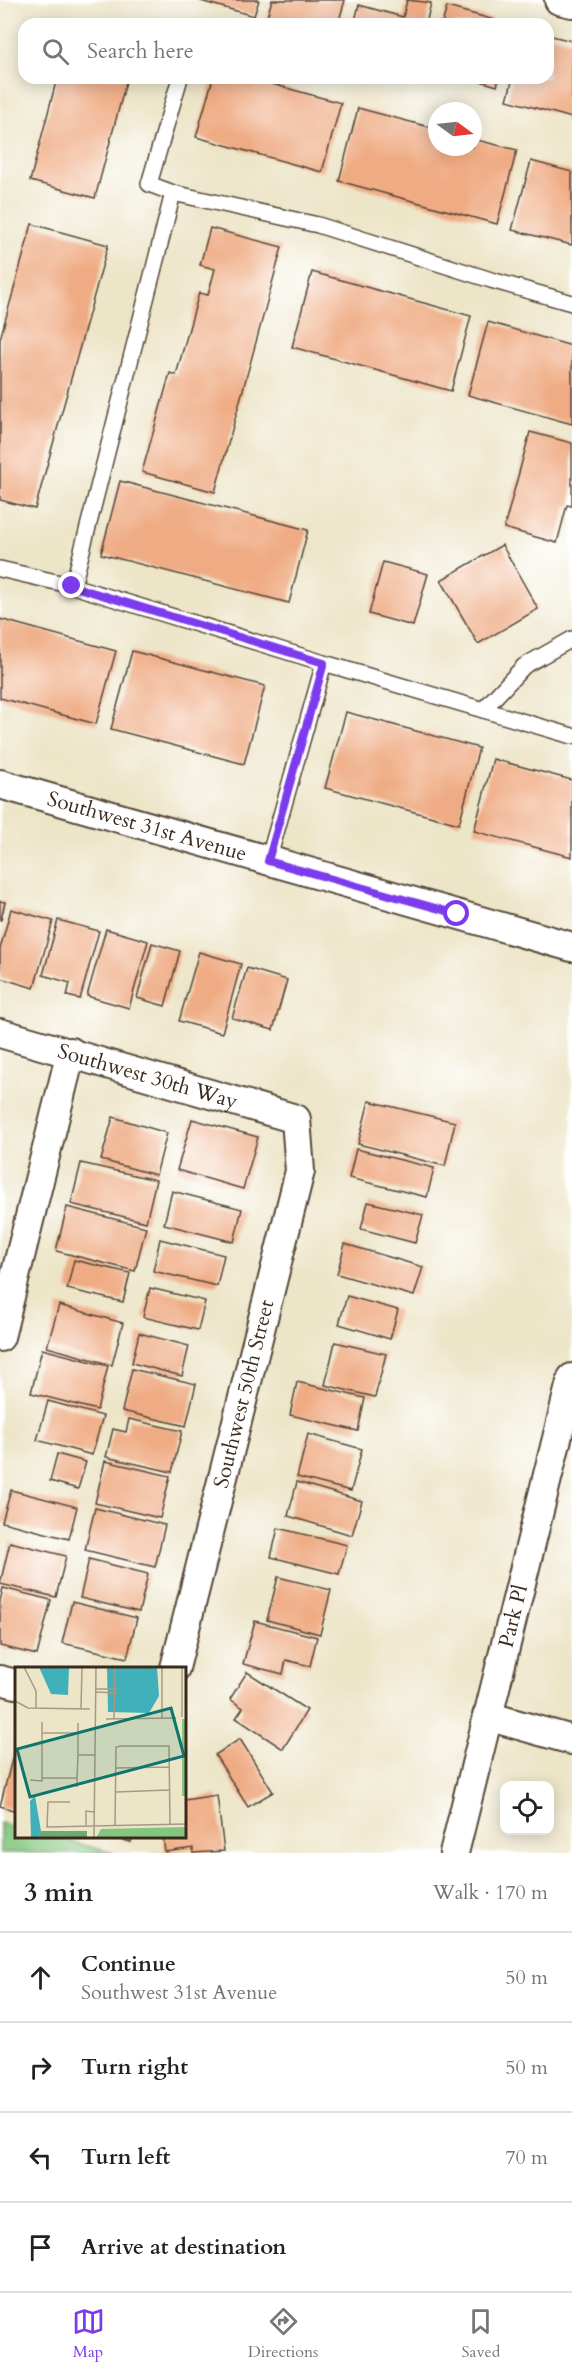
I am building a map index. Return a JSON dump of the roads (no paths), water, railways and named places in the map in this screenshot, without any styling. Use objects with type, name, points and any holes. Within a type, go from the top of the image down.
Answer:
[{"type":"street","points":[[559,0],[572,3]]},
{"type":"street","name":"Southwest 31st Avenue","points":[[0,784],[572,947]]},
{"type":"street","name":"Southwest 30th Way","points":[[0,1033],[296,1119]]},
{"type":"street","points":[[0,1337],[70,1052]]},
{"type":"street","name":"Southwest 50th Street","points":[[175,1667],[300,1171],[296,1119]]},
{"type":"street","name":"Park Pl","points":[[454,1853],[572,1377]]},
{"type":"street","points":[[0,1680],[15,1684]]},
{"type":"street","points":[[487,1716],[572,1740]]},
{"type":"lane","points":[[178,84],[149,184],[173,193],[318,225],[572,303]]},
{"type":"lane","points":[[72,586],[173,193]]},
{"type":"lane","points":[[0,569],[72,586],[572,736]]},
{"type":"lane","points":[[483,710],[524,666],[572,639]]},
{"type":"lane","points":[[268,861],[324,663]]}]
